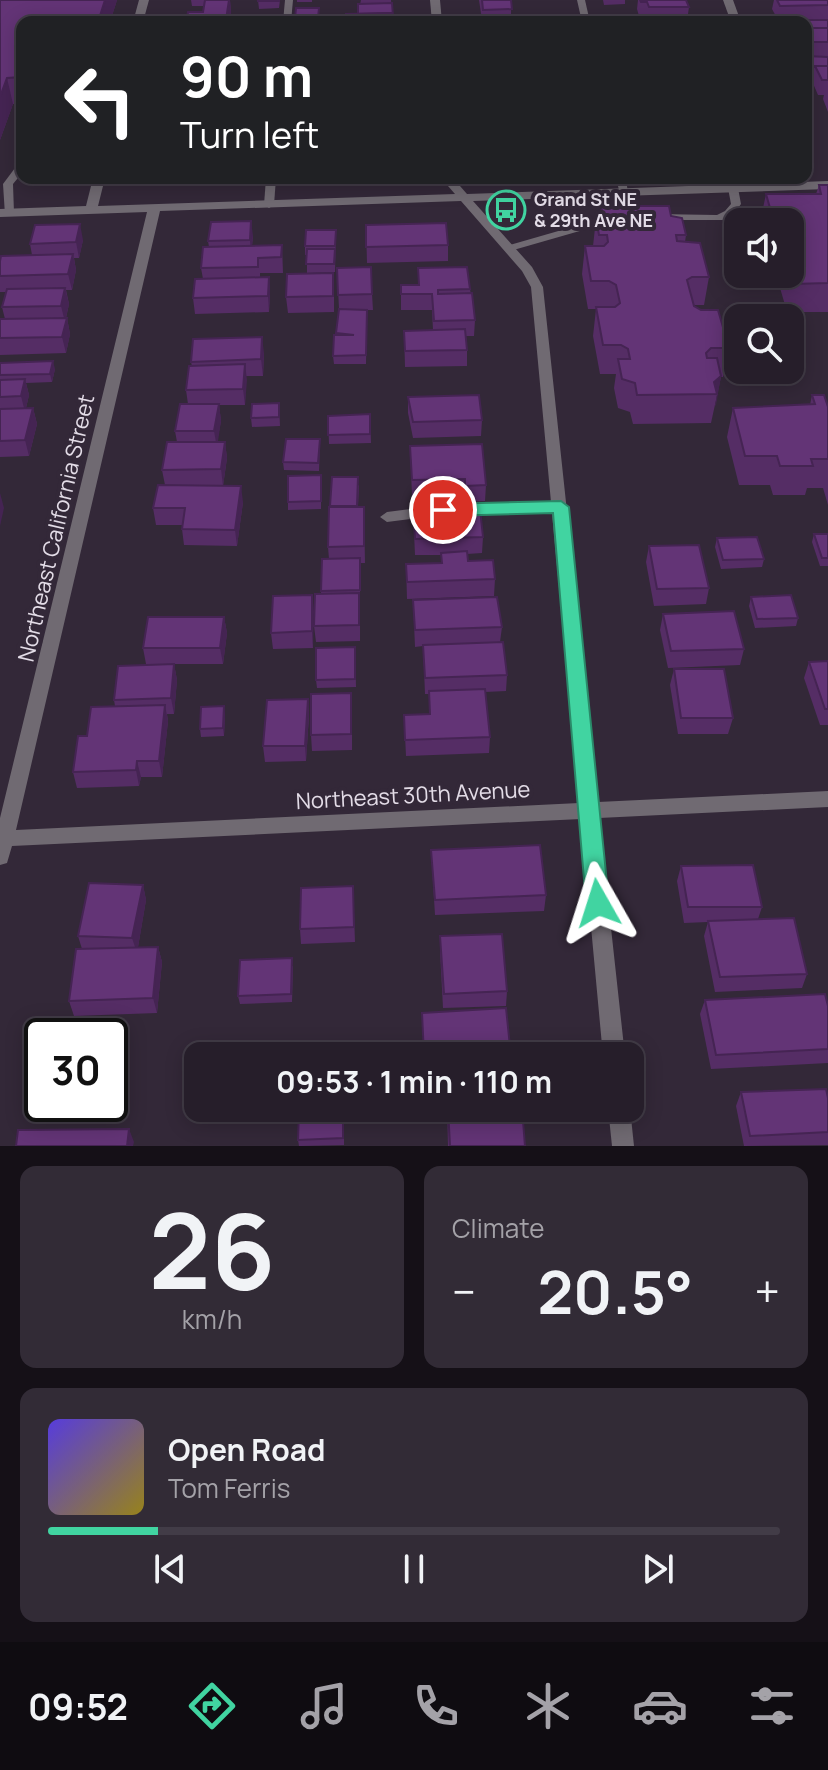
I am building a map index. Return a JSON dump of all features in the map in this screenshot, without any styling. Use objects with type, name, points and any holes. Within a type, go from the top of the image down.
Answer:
[{"type":"street","points":[[91,210],[98,184]]},
{"type":"street","points":[[452,184],[510,248],[537,287],[613,1042]]},
{"type":"street","points":[[4,213],[776,184]]},
{"type":"street","name":"Northeast California Street","points":[[1,845],[154,209]]},
{"type":"street","name":"Northeast 30th Avenue","points":[[1,845],[828,799]]},
{"type":"street","points":[[620,1122],[623,1146]]},
{"type":"lane","points":[[4,213],[8,184],[16,174]]},
{"type":"lane","points":[[269,205],[271,184]]},
{"type":"lane","points":[[622,184],[624,192]]},
{"type":"lane","points":[[644,216],[719,218],[729,213],[736,204],[733,188]]},
{"type":"lane","points":[[510,248],[608,219],[629,216]]},
{"type":"lane","points":[[387,517],[465,507],[561,507]]},
{"type":"building","points":[[0,0],[105,0],[100,16],[16,16],[16,77],[7,78],[0,97]]},
{"type":"building","points":[[205,0],[229,0],[227,16],[187,16],[188,12],[203,12]]},
{"type":"building","points":[[482,0],[511,0],[512,9],[483,10]]},
{"type":"building","points":[[640,0],[686,0],[689,7],[649,7],[647,2]]},
{"type":"building","points":[[777,0],[828,0],[828,5],[780,6]]},
{"type":"building","points":[[392,3],[393,16],[391,13],[358,14],[358,4]]},
{"type":"building","points":[[296,8],[319,8],[318,16],[295,16]]},
{"type":"building","points":[[391,13],[391,16],[346,16]]},
{"type":"building","points":[[812,20],[828,20],[828,28],[812,28]]},
{"type":"building","points":[[812,28],[828,28],[828,42],[812,42]]},
{"type":"building","points":[[812,56],[828,57],[828,66],[812,67]]},
{"type":"building","points":[[815,66],[828,66],[828,80],[822,80]]},
{"type":"building","points":[[819,185],[828,185],[828,283],[804,284],[804,208],[770,208],[766,194],[821,194]]},
{"type":"building","points":[[601,206],[669,206],[671,216],[682,218],[686,235],[676,235],[677,241],[700,243],[709,277],[687,280],[694,306],[701,310],[718,310],[724,331],[724,348],[711,348],[706,353],[707,358],[717,358],[721,376],[714,382],[717,394],[637,395],[635,383],[622,379],[618,359],[630,359],[628,349],[621,345],[603,345],[596,307],[615,307],[620,303],[616,285],[609,281],[591,281],[585,246],[604,246],[608,242],[607,235],[599,235],[596,219],[603,216]]},
{"type":"building","points":[[251,221],[250,240],[208,241],[211,222]]},
{"type":"building","points":[[446,223],[448,245],[366,247],[366,225]]},
{"type":"building","points":[[80,224],[76,242],[30,244],[35,225]]},
{"type":"building","points":[[306,230],[336,230],[335,246],[305,246]]},
{"type":"building","points":[[282,245],[281,257],[258,258],[258,267],[201,268],[203,247]]},
{"type":"building","points":[[307,249],[335,249],[334,264],[306,264]]},
{"type":"building","points":[[73,254],[68,274],[0,276],[1,256]]},
{"type":"building","points":[[371,267],[372,294],[338,295],[337,268]]},
{"type":"building","points":[[467,267],[470,289],[438,290],[438,294],[472,293],[475,320],[434,321],[432,294],[401,294],[401,285],[419,285],[418,268]]},
{"type":"building","points":[[333,273],[333,296],[286,297],[287,274]]},
{"type":"building","points":[[269,277],[268,296],[193,298],[195,279]]},
{"type":"building","points":[[65,288],[61,306],[2,307],[7,289]]},
{"type":"building","points":[[339,309],[367,310],[366,355],[333,356],[334,335],[354,335],[336,333]]},
{"type":"building","points":[[67,318],[62,337],[0,338],[0,319]]},
{"type":"building","points":[[465,329],[467,350],[405,351],[404,331]]},
{"type":"building","points":[[262,337],[261,359],[191,362],[193,339]]},
{"type":"building","points":[[53,361],[50,374],[0,375],[0,363]]},
{"type":"building","points":[[245,364],[243,389],[186,390],[189,366]]},
{"type":"building","points":[[25,379],[21,396],[0,397],[0,380]]},
{"type":"building","points":[[479,395],[482,420],[413,422],[408,397]]},
{"type":"building","points":[[812,395],[824,395],[828,407],[828,459],[811,459],[813,466],[780,466],[777,456],[745,456],[733,408],[815,404]]},
{"type":"building","points":[[279,403],[279,417],[251,418],[252,404]]},
{"type":"building","points":[[180,404],[219,404],[214,431],[175,431]]},
{"type":"building","points":[[33,408],[25,440],[0,441],[0,409]]},
{"type":"building","points":[[370,414],[370,434],[328,435],[328,416]]},
{"type":"building","points":[[286,439],[320,439],[318,463],[283,462]]},
{"type":"building","points":[[167,442],[225,442],[221,469],[162,470]]},
{"type":"building","points":[[482,444],[486,485],[465,486],[465,479],[412,480],[410,446]]},
{"type":"building","points":[[321,475],[321,501],[288,502],[288,476]]},
{"type":"building","points":[[332,477],[358,477],[357,506],[330,506]]},
{"type":"building","points":[[158,485],[241,486],[235,530],[182,529],[185,508],[153,508]]},
{"type":"building","points":[[329,507],[364,507],[364,546],[328,547]]},
{"type":"building","points":[[480,509],[483,537],[415,539],[413,511]]},
{"type":"building","points":[[814,534],[828,534],[828,558],[822,558]]},
{"type":"building","points":[[757,537],[764,559],[723,560],[717,538]]},
{"type":"building","points":[[699,545],[709,588],[657,589],[649,546]]},
{"type":"building","points":[[467,551],[468,561],[493,560],[495,579],[407,582],[406,564],[442,563],[441,553]]},
{"type":"building","points":[[360,558],[360,590],[321,591],[322,559]]},
{"type":"building","points":[[359,593],[359,625],[314,626],[315,594]]},
{"type":"building","points":[[312,595],[312,631],[271,633],[273,596]]},
{"type":"building","points":[[791,595],[798,618],[757,619],[751,597]]},
{"type":"building","points":[[497,597],[502,627],[415,630],[413,600]]},
{"type":"building","points":[[734,611],[744,649],[671,651],[663,614]]},
{"type":"building","points":[[148,617],[224,617],[220,648],[143,648]]},
{"type":"building","points":[[503,642],[507,675],[425,678],[423,645]]},
{"type":"building","points":[[355,647],[355,679],[316,680],[316,648]]},
{"type":"building","points":[[828,661],[828,709],[825,709],[809,662]]},
{"type":"building","points":[[174,664],[171,698],[114,700],[118,666]]},
{"type":"building","points":[[674,669],[724,669],[733,718],[681,718]]},
{"type":"building","points":[[485,689],[490,737],[405,740],[404,715],[430,714],[429,691]]},
{"type":"building","points":[[351,693],[351,734],[311,735],[311,694]]},
{"type":"building","points":[[308,699],[305,746],[263,746],[267,700]]},
{"type":"building","points":[[165,705],[159,761],[137,761],[136,770],[73,772],[78,736],[87,736],[91,707]]},
{"type":"building","points":[[224,706],[223,728],[200,729],[201,707]]},
{"type":"building","points":[[540,845],[546,895],[435,900],[431,850]]},
{"type":"building","points":[[753,865],[762,907],[688,907],[681,866]]},
{"type":"building","points":[[89,883],[143,885],[132,938],[78,936]]},
{"type":"building","points":[[353,886],[354,927],[300,929],[301,888]]},
{"type":"building","points":[[794,918],[807,974],[720,977],[708,921]]},
{"type":"building","points":[[502,934],[507,991],[444,994],[440,936]]},
{"type":"building","points":[[158,947],[153,998],[69,1001],[76,949]]},
{"type":"building","points":[[292,958],[291,994],[238,996],[240,960]]},
{"type":"building","points":[[825,994],[828,1049],[716,1055],[705,1000]]},
{"type":"building","points":[[506,1008],[510,1042],[423,1042],[422,1013]]},
{"type":"building","points":[[826,1089],[828,1132],[750,1136],[741,1092]]},
{"type":"building","points":[[299,1122],[343,1122],[343,1138],[298,1140]]},
{"type":"building","points":[[449,1122],[523,1122],[525,1146],[450,1146]]},
{"type":"building","points":[[129,1129],[127,1146],[16,1146],[18,1130]]},
{"type":"place","name":"Grand St NE & 29th Ave NE","points":[[506,210]]},
{"type":"route","points":[[443,510],[465,507],[561,507],[583,771],[598,903]]}]
